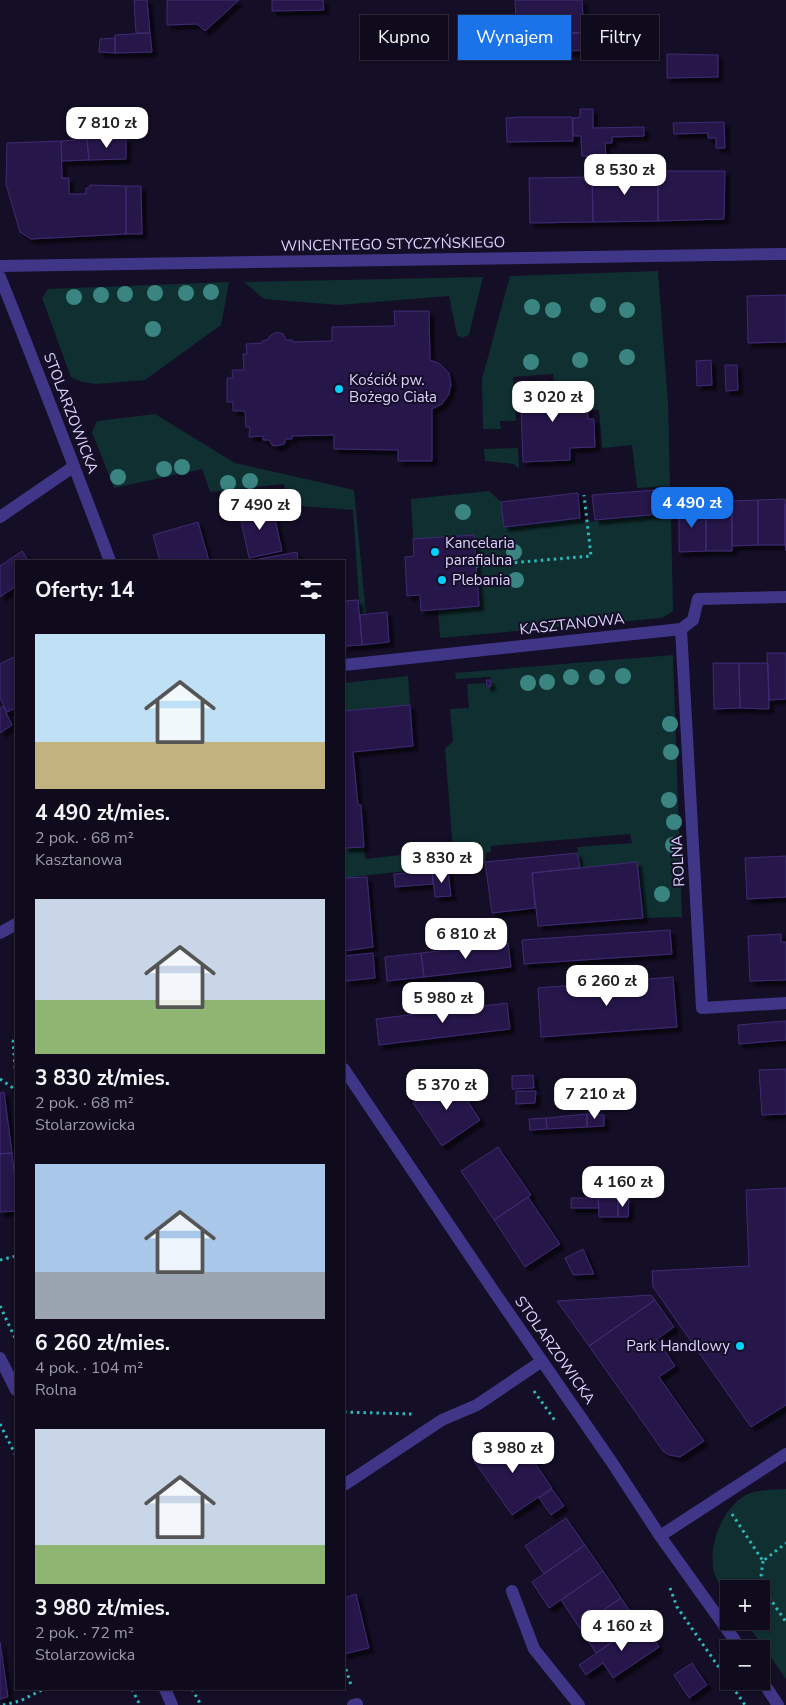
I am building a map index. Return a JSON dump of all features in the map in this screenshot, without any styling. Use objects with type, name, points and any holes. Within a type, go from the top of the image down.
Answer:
[{"type":"street","name":"WINCENTEGO STYCZYŃSKIEGO","points":[[0,266],[786,254]]},
{"type":"street","name":"STOLARZOWICKA","points":[[0,277],[52,406],[73,467],[110,560]]},
{"type":"street","points":[[0,517],[73,467]]},
{"type":"street","points":[[681,629],[693,620],[698,599],[786,597]]},
{"type":"street","name":"KASZTANOWA","points":[[345,665],[681,629]]},
{"type":"street","name":"ROLNA","points":[[681,629],[702,1008],[786,1003]]},
{"type":"street","points":[[0,933],[15,925]]},
{"type":"street","name":"STOLARZOWICKA","points":[[345,1070],[660,1536],[735,1640]]},
{"type":"street","points":[[0,1358],[15,1388]]},
{"type":"street","points":[[345,1484],[442,1420],[477,1405],[542,1361]]},
{"type":"street","points":[[660,1536],[786,1454]]},
{"type":"street","points":[[512,1591],[534,1649],[579,1705]]},
{"type":"street","points":[[165,1690],[172,1705]]},
{"type":"street","points":[[768,1690],[778,1705]]},
{"type":"path","points":[[476,566],[591,556],[584,495]]},
{"type":"path","points":[[15,1037],[13,1042],[15,1066]]},
{"type":"path","points":[[0,1080],[15,1089]]},
{"type":"path","points":[[0,1260],[15,1256]]},
{"type":"path","points":[[0,1306],[15,1338]]},
{"type":"path","points":[[345,1412],[432,1414],[442,1420]]},
{"type":"path","points":[[0,1424],[15,1454]]},
{"type":"path","points":[[721,1496],[762,1560],[760,1584],[786,1622]]},
{"type":"path","points":[[762,1560],[786,1543]]},
{"type":"path","points":[[777,1550],[786,1549]]},
{"type":"path","points":[[3,1705],[20,1701],[42,1690]]},
{"type":"path","points":[[132,1690],[140,1705]]},
{"type":"path","points":[[193,1690],[201,1705]]},
{"type":"green space","points":[[658,271],[668,403],[670,486],[637,488],[632,445],[602,448],[599,410],[592,410],[590,385],[554,388],[553,374],[513,377],[516,421],[500,421],[501,429],[483,429],[482,379],[510,276]]},
{"type":"green space","points":[[483,277],[469,335],[462,338],[457,335],[449,296],[339,305],[264,299],[244,282]]},
{"type":"green space","points":[[229,282],[221,325],[145,380],[96,384],[82,382],[71,377],[42,298],[48,289]]},
{"type":"green space","points":[[155,414],[235,463],[354,490],[366,614],[360,615],[353,510],[288,505],[284,484],[210,492],[202,469],[114,488],[92,432],[97,421]]},
{"type":"green space","points":[[518,448],[519,469],[514,464],[485,461],[484,449]]},
{"type":"green space","points":[[489,491],[501,502],[504,527],[580,518],[588,522],[659,514],[671,515],[673,611],[662,618],[440,638],[438,609],[479,606],[474,535],[413,539],[411,499]]},
{"type":"green space","points":[[673,655],[682,917],[643,918],[580,868],[577,847],[632,843],[630,834],[491,846],[491,852],[486,853],[485,862],[345,878],[345,848],[364,847],[365,859],[453,849],[445,749],[453,741],[450,709],[469,708],[467,684],[485,683],[486,687],[492,686],[490,677],[456,679],[455,673]]},
{"type":"green space","points":[[408,676],[410,705],[345,711],[345,683]]},
{"type":"green space","points":[[786,1489],[786,1679],[770,1656],[770,1640],[758,1640],[751,1630],[770,1630],[770,1580],[720,1580],[720,1585],[713,1567],[713,1547],[719,1527],[729,1510],[744,1496],[765,1490]]},
{"type":"building","points":[[134,0],[147,0],[150,33],[136,33]]},
{"type":"building","points":[[167,0],[239,0],[205,31],[197,24],[167,25]]},
{"type":"building","points":[[272,0],[323,0],[324,10],[272,11]]},
{"type":"building","points":[[515,0],[582,0],[581,32],[571,33],[571,15],[516,15]]},
{"type":"building","points":[[150,33],[152,52],[115,53],[115,35]]},
{"type":"building","points":[[581,33],[581,51],[571,51],[571,34]]},
{"type":"building","points":[[115,38],[115,53],[99,52],[100,39]]},
{"type":"building","points":[[667,54],[718,55],[718,77],[667,78]]},
{"type":"building","points":[[580,109],[593,109],[593,128],[644,127],[644,136],[612,137],[612,143],[605,143],[606,156],[582,156],[581,136],[573,136],[573,118],[580,117]]},
{"type":"building","points":[[572,117],[573,141],[507,142],[506,118]]},
{"type":"building","points":[[724,122],[725,148],[716,148],[716,138],[708,138],[708,133],[674,134],[673,123]]},
{"type":"building","points":[[126,138],[126,159],[89,160],[87,139]]},
{"type":"building","points":[[87,139],[89,160],[62,161],[61,141]]},
{"type":"building","points":[[61,141],[62,178],[69,178],[69,194],[86,194],[86,188],[89,188],[90,185],[126,186],[126,234],[31,239],[20,232],[6,184],[7,143]]},
{"type":"building","points":[[658,171],[725,171],[724,219],[658,221]]},
{"type":"building","points":[[658,171],[658,221],[593,222],[592,172]]},
{"type":"building","points":[[592,177],[593,222],[530,223],[529,178]]},
{"type":"building","points":[[126,186],[141,186],[142,234],[126,234]]},
{"type":"building","points":[[786,295],[786,342],[748,343],[747,296]]},
{"type":"building","name":"Kościół pw. Bożego Ciała","points":[[394,311],[429,311],[430,360],[440,364],[449,373],[451,384],[449,394],[442,404],[432,409],[432,461],[398,461],[398,450],[334,449],[334,435],[292,436],[292,439],[286,439],[284,444],[277,446],[272,445],[269,440],[263,440],[263,436],[249,437],[250,427],[246,427],[245,411],[233,411],[233,402],[227,402],[227,378],[233,378],[232,370],[244,370],[243,354],[247,354],[246,344],[262,343],[262,341],[267,340],[277,332],[283,334],[286,340],[292,340],[292,342],[332,341],[332,327],[395,326]]},
{"type":"building","points":[[711,360],[712,385],[697,386],[696,361]]},
{"type":"building","points":[[725,365],[737,365],[738,390],[726,391]]},
{"type":"building","points":[[549,381],[550,395],[587,394],[588,419],[594,419],[595,447],[570,448],[570,460],[523,462],[520,382]]},
{"type":"building","points":[[656,490],[659,514],[595,520],[592,495]]},
{"type":"building","points":[[578,493],[580,518],[504,527],[501,502]]},
{"type":"building","points":[[785,499],[785,545],[758,545],[758,500]]},
{"type":"building","points":[[758,500],[758,545],[732,546],[732,501]]},
{"type":"building","points":[[786,504],[786,551],[785,545]]},
{"type":"building","points":[[272,505],[282,551],[249,558],[239,511]]},
{"type":"building","points":[[732,505],[732,551],[706,551],[706,506]]},
{"type":"building","points":[[679,506],[706,506],[706,551],[679,552]]},
{"type":"building","points":[[198,522],[209,560],[160,560],[153,535]]},
{"type":"building","name":"Plebania","points":[[474,535],[479,606],[421,611],[420,595],[407,596],[405,557],[414,556],[413,539]]},
{"type":"building","points":[[22,551],[28,560],[15,560],[15,587],[0,597],[0,566]]},
{"type":"building","points":[[297,552],[298,560],[254,560]]},
{"type":"building","points":[[358,600],[362,645],[345,646],[345,601]]},
{"type":"building","points":[[387,612],[389,642],[362,645],[360,615]]},
{"type":"building","points":[[767,653],[786,653],[786,699],[769,700]]},
{"type":"building","points":[[15,656],[15,708],[7,712],[0,698],[0,664]]},
{"type":"building","points":[[713,663],[739,663],[740,708],[714,709]]},
{"type":"building","points":[[739,663],[768,663],[769,709],[740,708]]},
{"type":"building","points":[[486,680],[490,680],[491,686],[487,687]]},
{"type":"building","points":[[410,705],[413,746],[353,752],[358,805],[361,805],[364,847],[345,848],[345,711]]},
{"type":"building","points":[[3,706],[12,725],[0,733],[0,708]]},
{"type":"building","points":[[577,853],[580,868],[532,873],[535,908],[492,913],[485,862]]},
{"type":"building","points":[[786,856],[786,897],[747,899],[745,858]]},
{"type":"building","points":[[637,862],[643,918],[538,926],[532,873]]},
{"type":"building","points":[[448,870],[451,896],[435,897],[432,871]]},
{"type":"building","points":[[432,871],[433,884],[395,887],[394,874]]},
{"type":"building","points":[[367,877],[373,947],[345,951],[345,878]]},
{"type":"building","points":[[670,930],[672,954],[524,964],[522,940]]},
{"type":"building","points":[[781,934],[781,942],[786,942],[786,980],[750,981],[748,936]]},
{"type":"building","points":[[508,943],[511,967],[424,977],[421,953]]},
{"type":"building","points":[[373,953],[375,978],[346,981],[345,956]]},
{"type":"building","points":[[421,953],[424,977],[387,981],[385,957]]},
{"type":"building","points":[[673,977],[677,1027],[541,1037],[538,988]]},
{"type":"building","points":[[507,1003],[510,1029],[379,1045],[376,1019]]},
{"type":"building","points":[[786,1021],[786,1040],[739,1044],[738,1025]]},
{"type":"building","points":[[786,1069],[786,1114],[762,1115],[759,1070]]},
{"type":"building","points":[[533,1075],[534,1088],[512,1089],[512,1076]]},
{"type":"building","points":[[452,1077],[480,1120],[442,1146],[413,1103]]},
{"type":"building","points":[[516,1091],[536,1091],[535,1103],[516,1104]]},
{"type":"building","points":[[4,1092],[12,1153],[0,1154],[0,1093]]},
{"type":"building","points":[[587,1114],[604,1115],[604,1126],[587,1127]]},
{"type":"building","points":[[587,1114],[587,1127],[547,1129],[546,1118]]},
{"type":"building","points":[[546,1118],[547,1129],[530,1130],[529,1119]]},
{"type":"building","points":[[498,1147],[531,1195],[494,1220],[461,1171]]},
{"type":"building","points":[[12,1153],[15,1211],[0,1212],[0,1154]]},
{"type":"building","name":"Park Handlowy","points":[[786,1188],[786,1405],[751,1427],[653,1287],[652,1271],[749,1266],[746,1190]]},
{"type":"building","points":[[528,1197],[560,1244],[525,1267],[494,1220]]},
{"type":"building","points":[[571,1198],[598,1198],[599,1208],[571,1208]]},
{"type":"building","points":[[598,1198],[618,1199],[618,1217],[599,1217]]},
{"type":"building","points":[[618,1199],[629,1199],[628,1217],[618,1217]]},
{"type":"building","points":[[583,1249],[594,1274],[573,1275],[565,1258]]},
{"type":"building","points":[[651,1295],[655,1300],[589,1346],[557,1301]]},
{"type":"building","points":[[655,1300],[674,1327],[657,1339],[675,1366],[659,1377],[704,1441],[680,1457],[669,1455],[663,1451],[589,1346]]},
{"type":"building","points":[[515,1434],[552,1488],[512,1515],[474,1461]]},
{"type":"building","points":[[552,1489],[564,1506],[551,1515],[539,1498]]},
{"type":"building","points":[[566,1518],[585,1545],[544,1574],[525,1546]]},
{"type":"building","points":[[585,1545],[603,1571],[549,1608],[532,1582]]},
{"type":"building","points":[[603,1571],[621,1598],[579,1627],[561,1600]]},
{"type":"building","points":[[356,1594],[369,1648],[345,1654],[345,1598]]},
{"type":"building","points":[[621,1598],[639,1624],[596,1653],[579,1627]]},
{"type":"building","points":[[639,1624],[647,1636],[651,1634],[659,1647],[613,1678],[603,1663],[586,1675],[579,1665]]},
{"type":"building","points":[[0,1642],[8,1697],[0,1699]]},
{"type":"building","points":[[692,1663],[707,1685],[689,1698],[674,1675]]},
{"type":"place","name":"Kościół pw. Bożego Ciała","points":[[339,389]]},
{"type":"place","name":"Kancelaria parafialna","points":[[435,552]]},
{"type":"place","name":"Plebania","points":[[442,580]]},
{"type":"place","name":"Park Handlowy","points":[[740,1346]]}]
